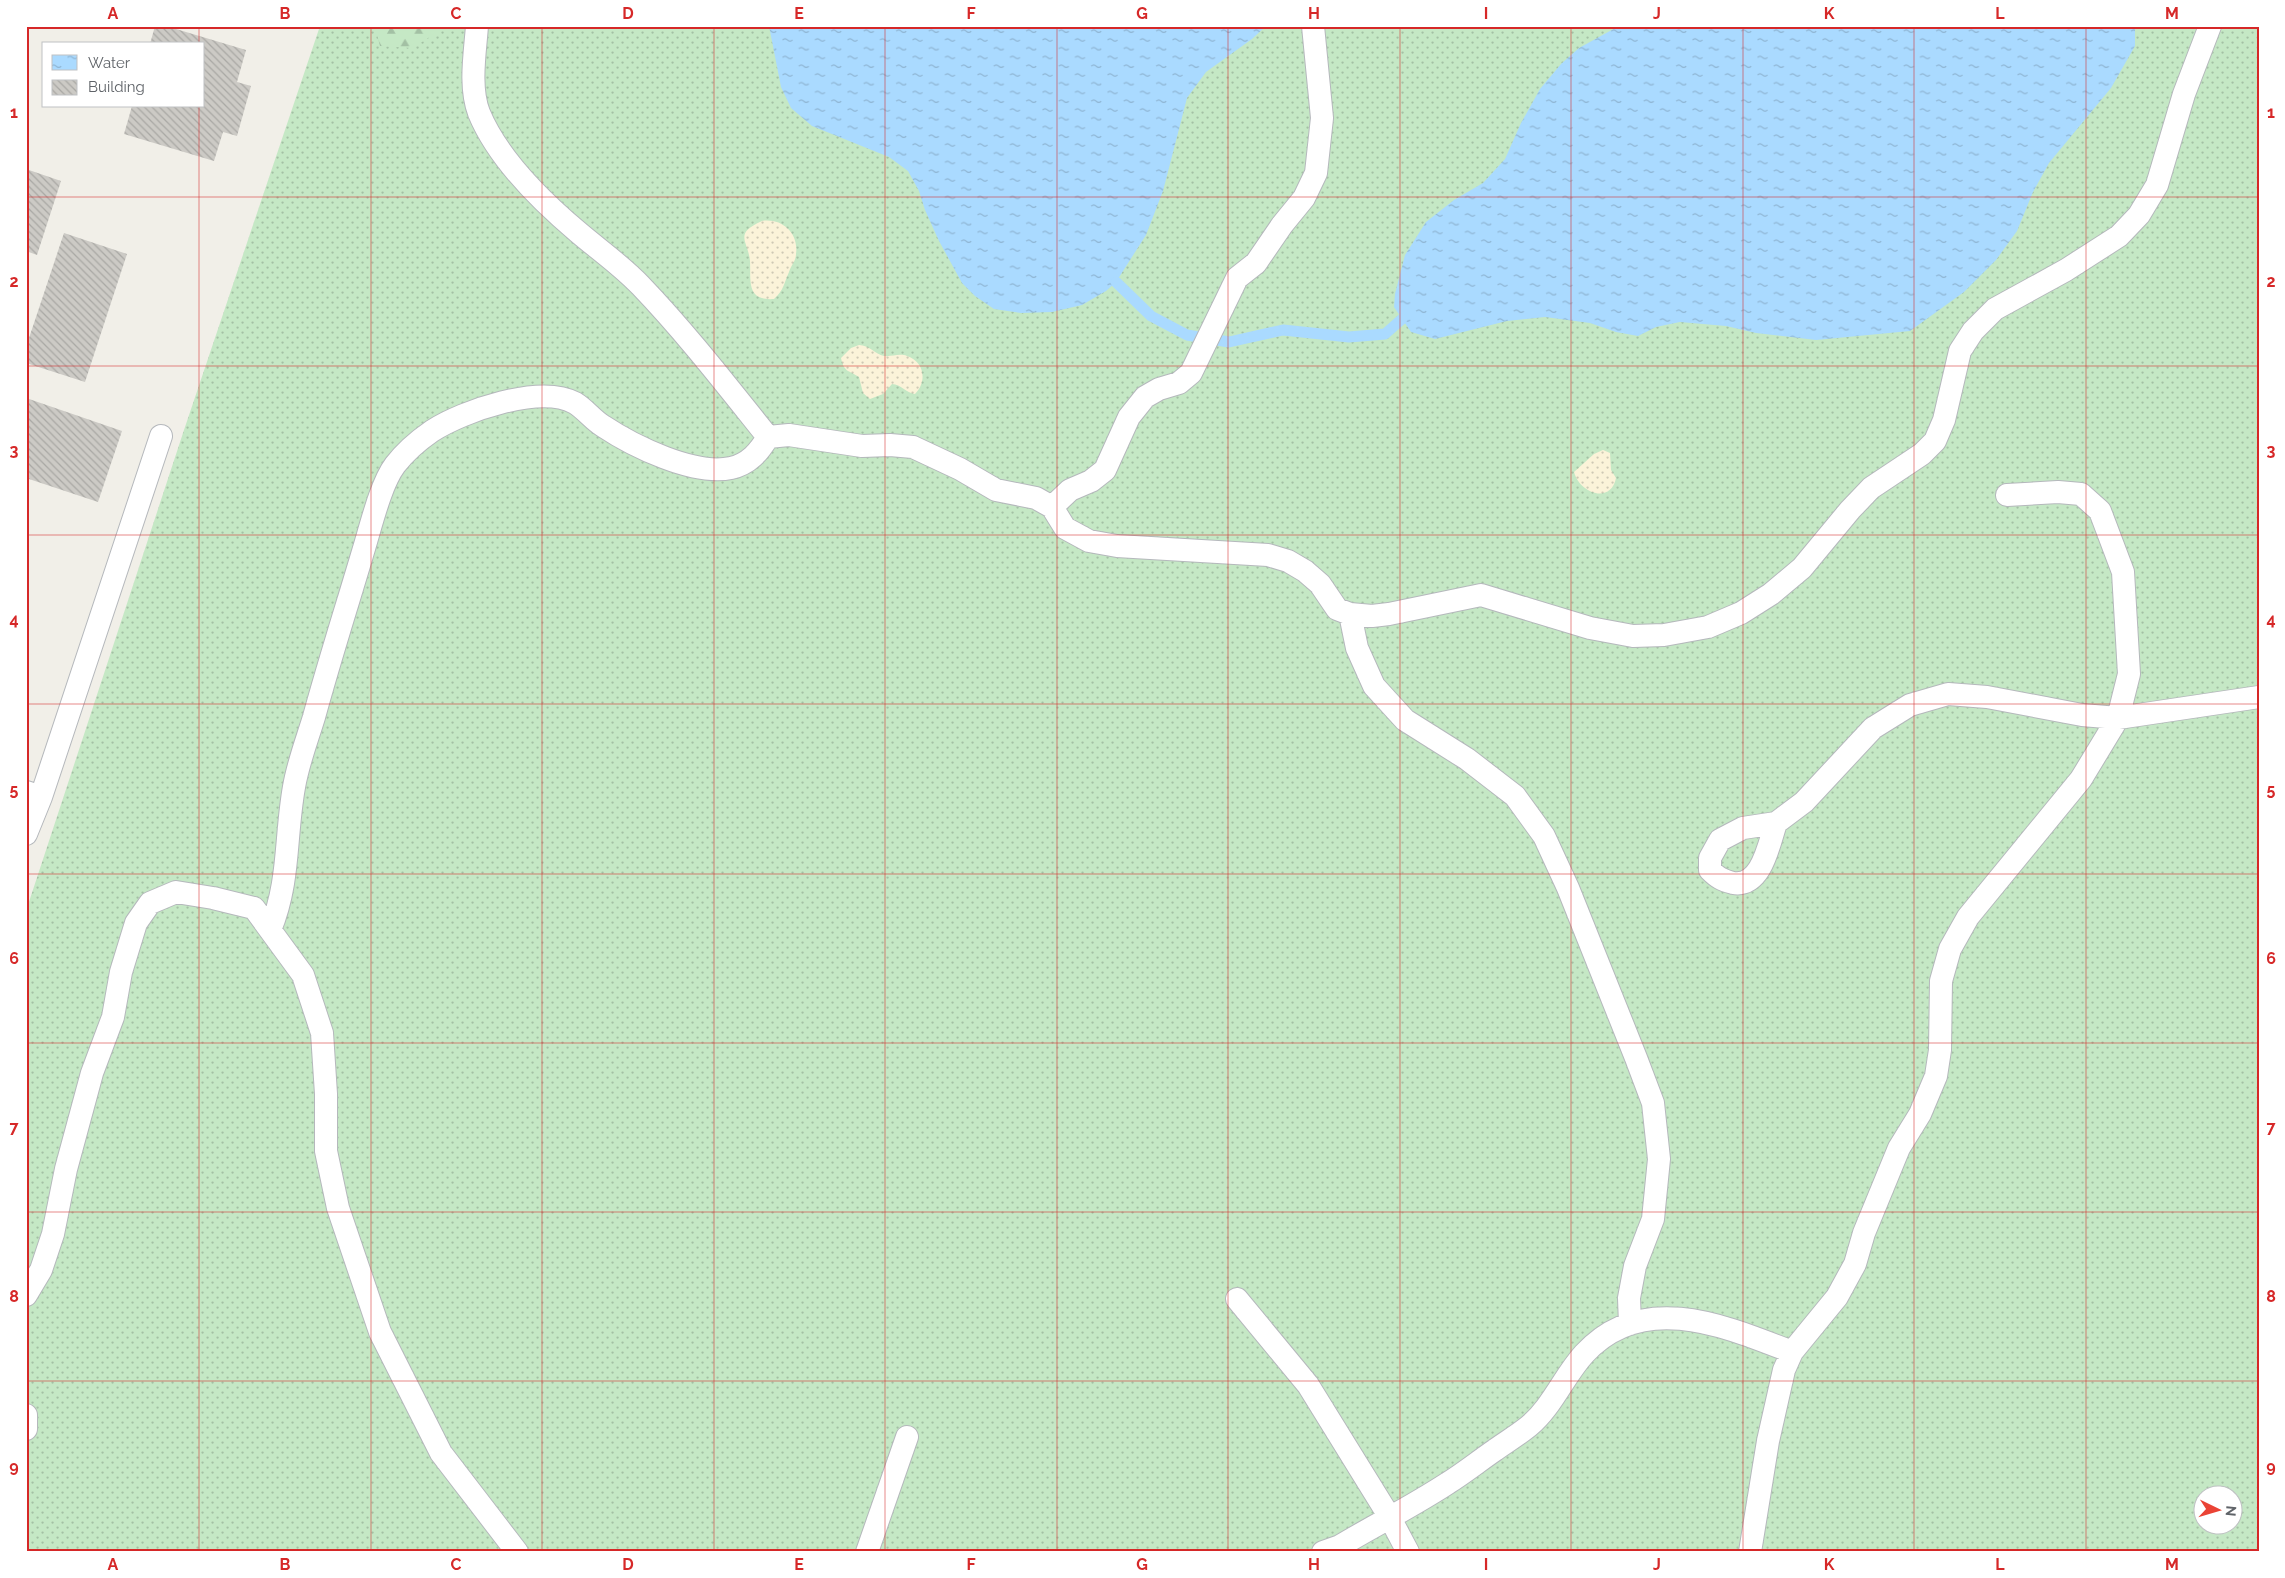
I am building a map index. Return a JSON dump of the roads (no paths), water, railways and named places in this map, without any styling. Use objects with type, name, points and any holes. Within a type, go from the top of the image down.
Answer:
[{"type":"lane","points":[[477,26],[474,89],[479,112],[504,156],[556,213],[607,254],[640,285],[768,437]]},
{"type":"lane","points":[[1052,507],[1070,490],[1091,481],[1105,470],[1129,417],[1145,397],[1159,389],[1179,383],[1191,373],[1237,278],[1256,263],[1282,225],[1304,198],[1316,173],[1322,118],[1313,26]]},
{"type":"lane","points":[[270,930],[279,909],[285,878],[294,786],[335,642],[382,493],[394,466],[412,447],[433,430],[508,400],[533,396],[574,403],[604,427],[645,448],[679,462],[710,470],[732,468],[754,457],[768,437],[789,435],[862,446],[890,445],[913,447],[960,469],[996,490],[1036,498],[1052,507],[1065,528],[1089,541],[1117,546],[1268,555],[1288,561],[1305,570],[1320,584],[1337,609],[1350,614],[1372,616],[1389,614],[1481,595],[1590,628],[1633,636],[1664,635],[1708,627],[1740,613],[1771,594],[1802,568],[1850,510],[1871,488],[1922,454],[1935,441],[1944,420],[1960,351],[1973,331],[1989,314],[2017,295],[2066,270],[2119,236],[2139,215],[2157,185],[2184,94],[2210,26]]},
{"type":"lane","points":[[26,834],[34,794],[161,436]]},
{"type":"lane","points":[[1750,1552],[1779,1388],[1784,1370],[1792,1352],[1837,1297],[1855,1264],[1864,1233],[1899,1148],[1920,1114],[1936,1076],[1940,1050],[1941,981],[1950,948],[1968,917],[2081,779],[2118,718],[2129,674],[2123,572],[2100,511],[2081,494],[2058,492],[2007,495]]},
{"type":"lane","points":[[1350,614],[1358,648],[1374,686],[1405,720],[1468,759],[1515,796],[1544,836],[1568,888],[1636,1058],[1653,1103],[1659,1159],[1653,1219],[1635,1266],[1629,1298],[1630,1324]]},
{"type":"lane","points":[[1776,823],[1804,802],[1873,728],[1910,705],[1948,694],[1986,697],[2082,716],[2118,718],[2259,697]]},
{"type":"lane","points":[[26,1295],[41,1270],[53,1234],[66,1169],[87,1090],[113,1017],[121,972],[136,922],[150,903],[176,892],[213,898],[254,908],[303,975],[322,1033],[326,1094],[326,1151],[338,1208],[380,1332],[442,1453],[517,1552]]},
{"type":"lane","points":[[1236,1299],[1308,1385],[1389,1516],[1408,1552]]},
{"type":"lane","points":[[1323,1552],[1340,1546],[1447,1484],[1530,1426],[1585,1353],[1608,1333],[1630,1324],[1656,1317],[1679,1317],[1723,1328],[1792,1352]]},
{"type":"lane","points":[[26,1415],[26,1429]]},
{"type":"lane","points":[[867,1552],[906,1437]]},
{"type":"water","points":[[769,26],[1266,26],[1252,39],[1206,72],[1187,98],[1163,191],[1146,235],[1116,282],[1106,291],[1082,305],[1052,312],[1021,313],[994,309],[975,296],[962,283],[939,241],[919,191],[908,171],[889,157],[812,126],[791,108],[781,87]]},
{"type":"water","points":[[1619,26],[2135,26],[2135,46],[2111,88],[2049,163],[2033,192],[2017,231],[1996,260],[1964,292],[1910,331],[1816,340],[1756,333],[1726,326],[1680,322],[1656,327],[1638,336],[1616,332],[1590,323],[1545,317],[1507,321],[1435,339],[1411,332],[1394,307],[1395,294],[1405,255],[1426,222],[1454,200],[1483,183],[1505,159],[1521,123],[1540,89],[1561,64],[1579,48]]},
{"type":"waterway","points":[[1116,282],[1151,316],[1187,335],[1229,342],[1283,330],[1349,337],[1385,334],[1402,319]]}]
